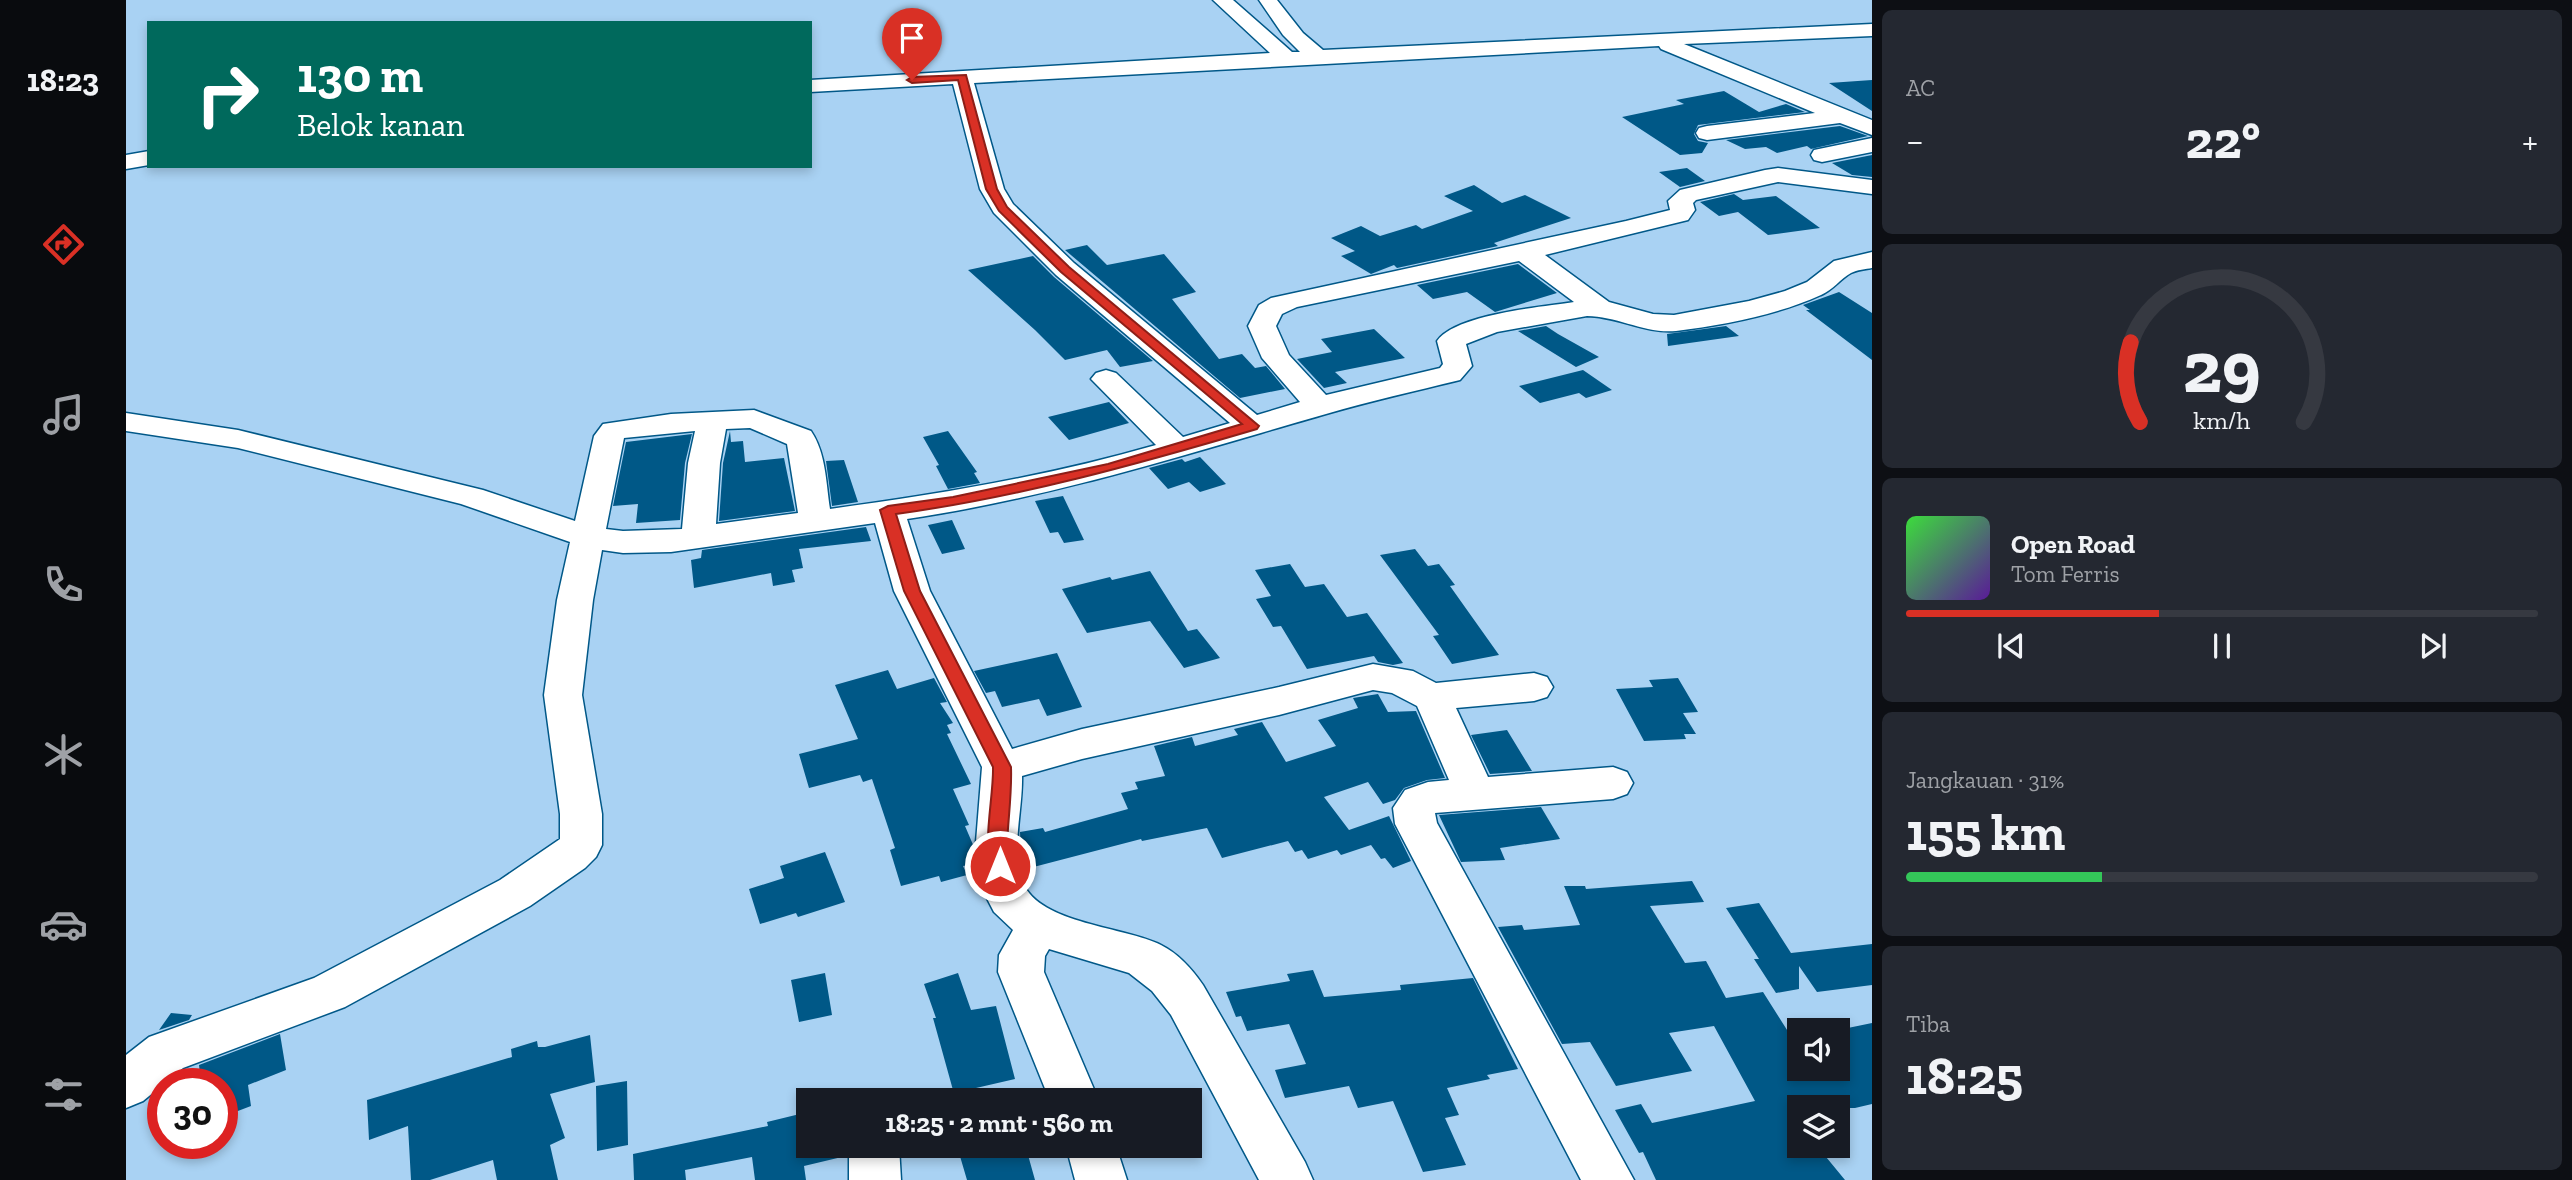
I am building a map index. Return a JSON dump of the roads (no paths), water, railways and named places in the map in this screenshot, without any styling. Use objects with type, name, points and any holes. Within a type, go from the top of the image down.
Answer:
[{"type":"street","points":[[1222,0],[1287,58]]},
{"type":"street","points":[[1268,0],[1301,43],[1318,56]]},
{"type":"street","points":[[812,86],[1318,56],[1872,30]]},
{"type":"street","points":[[1658,41],[1872,128]]},
{"type":"street","points":[[962,77],[992,189],[1003,208],[1065,270],[1252,426]]},
{"type":"street","points":[[1707,133],[1844,116]]},
{"type":"street","points":[[1822,155],[1872,145]]},
{"type":"street","points":[[126,162],[147,158]]},
{"type":"street","points":[[1319,406],[1276,358],[1262,326],[1266,311],[1271,306],[1387,279],[1525,253],[1679,215],[1683,210],[1680,201],[1688,195],[1765,177],[1778,175],[1872,187]]},
{"type":"street","points":[[1525,253],[1599,308]]},
{"type":"street","points":[[126,422],[237,439],[472,497],[589,537],[623,542],[671,541],[953,502],[1111,468],[1319,406],[1450,374],[1458,366],[1451,341],[1462,334],[1507,323],[1599,308],[1665,324],[1752,309],[1794,297],[1816,288],[1843,267],[1872,260]]},
{"type":"street","points":[[1106,379],[1175,447]]},
{"type":"street","points":[[126,1085],[166,1052],[329,993],[419,946],[515,893],[570,856],[581,845],[583,831],[563,695],[575,600],[609,436],[614,430],[754,419],[800,438],[805,449],[815,520]]},
{"type":"street","points":[[698,536],[704,463],[712,421]]},
{"type":"street","points":[[888,510],[912,591],[1002,767],[1003,791],[998,846],[1002,886],[1014,906],[1039,924],[1077,941],[1144,958],[1170,977],[1187,1000],[1287,1180]]},
{"type":"street","points":[[1002,767],[1082,744],[1279,701],[1373,677],[1400,681],[1432,697],[1534,687]]},
{"type":"street","points":[[1432,697],[1476,796]]},
{"type":"street","points":[[1608,1180],[1416,824],[1414,808],[1419,801],[1428,798],[1613,783]]},
{"type":"street","points":[[1039,924],[1022,955],[1021,972],[1070,1088]]},
{"type":"street","points":[[874,1158],[874,1180]]},
{"type":"street","points":[[1095,1158],[1101,1180]]}]
